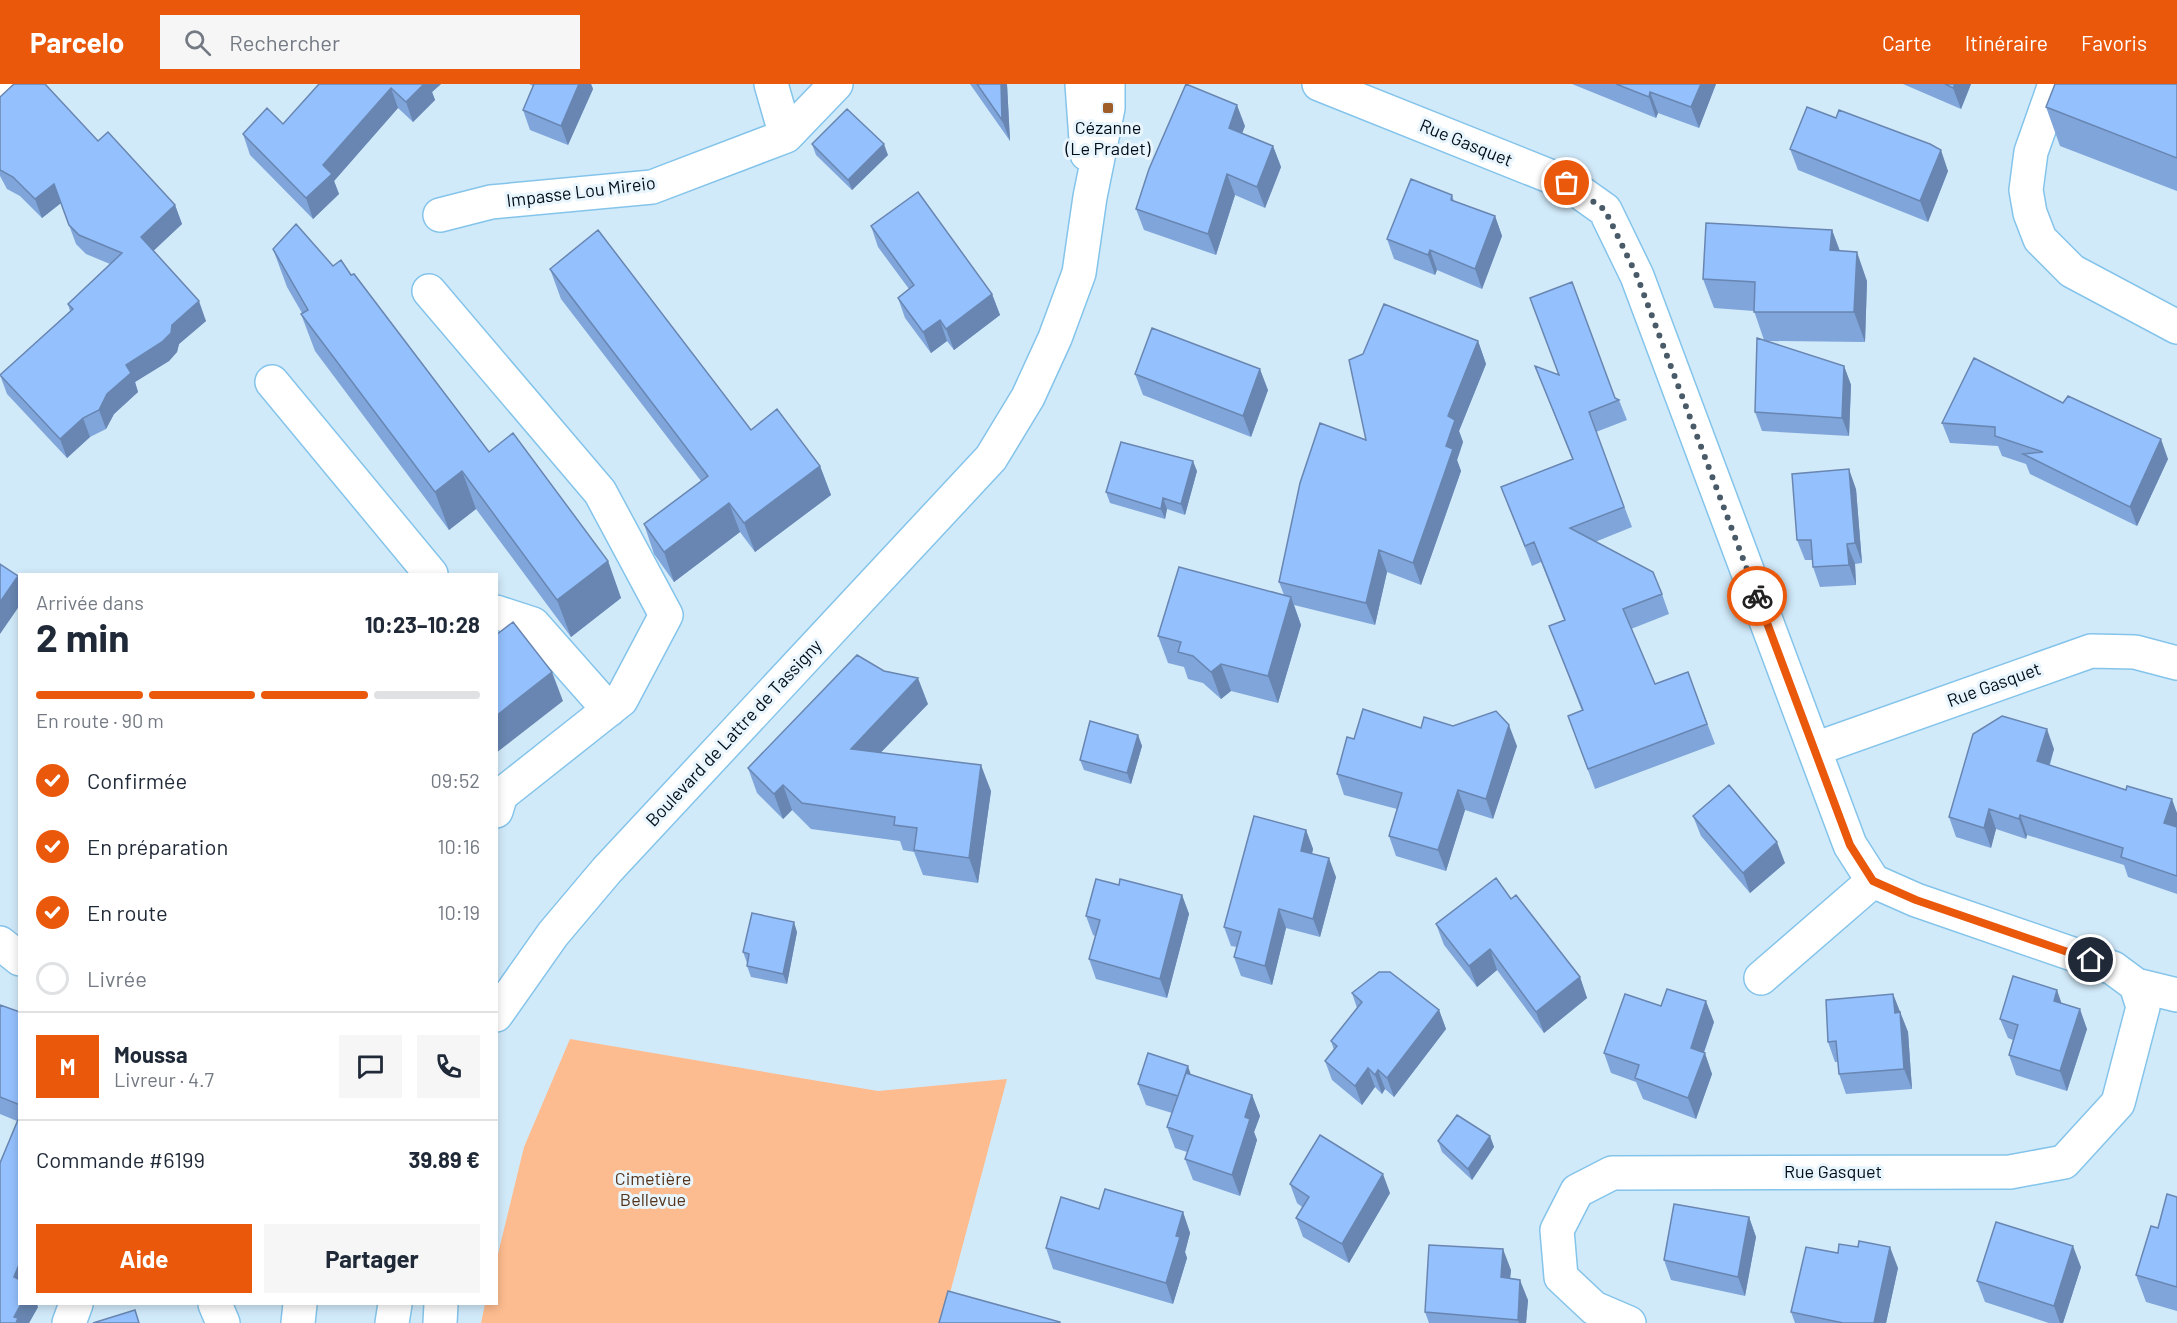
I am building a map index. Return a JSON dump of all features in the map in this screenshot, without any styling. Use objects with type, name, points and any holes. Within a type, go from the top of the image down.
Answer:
[{"type":"street","points":[[0,89],[7,84]]},
{"type":"street","points":[[771,84],[786,136]]},
{"type":"street","name":"Impasse Lou Mireio","points":[[440,215],[491,202],[652,187],[786,136],[836,84]]},
{"type":"street","points":[[1082,84],[1090,197]]},
{"type":"street","points":[[1090,197],[1108,108],[1108,84]]},
{"type":"street","name":"Rue Gasquet","points":[[1319,84],[1567,183],[1605,210],[1637,276],[1850,845],[1873,881]]},
{"type":"street","points":[[2055,84],[2031,152],[2026,190],[2030,213],[2040,239],[2072,271],[2177,327]]},
{"type":"street","name":"Boulevard de Lattre de Tassigny","points":[[498,1012],[553,934],[607,870],[991,458],[1028,397],[1055,338],[1079,273],[1090,197]]},
{"type":"street","points":[[429,291],[600,492],[666,615],[621,700],[501,795],[498,805]]},
{"type":"street","points":[[272,382],[430,573]]},
{"type":"street","points":[[498,613],[533,624],[609,710]]},
{"type":"street","name":"Rue Gasquet","points":[[1815,749],[2091,651],[2135,652],[2177,663]]},
{"type":"street","points":[[1761,978],[1873,881],[1916,900],[2113,968],[2136,985],[2177,995]]},
{"type":"street","points":[[0,943],[18,957]]},
{"type":"street","name":"Rue Gasquet","points":[[1629,1323],[1594,1308],[1561,1277],[1557,1230],[1577,1191],[1612,1173],[2010,1172],[2064,1162],[2118,1103],[2143,1007],[2136,985]]},
{"type":"street","points":[[69,1323],[76,1305]]},
{"type":"street","points":[[215,1305],[223,1323]]},
{"type":"street","points":[[298,1323],[300,1305]]},
{"type":"street","points":[[392,1323],[394,1305]]},
{"type":"street","points":[[440,1323],[441,1305]]},
{"type":"green space","name":"Cimetière Bellevue","points":[[570,1039],[878,1091],[1007,1079],[942,1323],[481,1323],[485,1305],[498,1305],[498,1254],[524,1147]]},
{"type":"building","points":[[14,84],[45,84],[98,141],[108,132],[175,205],[141,237],[199,301],[172,325],[171,333],[162,342],[126,365],[131,373],[107,394],[99,410],[83,418],[60,439],[0,375],[73,309],[68,304],[122,253],[79,235],[69,225],[54,184],[35,199],[13,177],[0,170],[0,97]]},
{"type":"building","points":[[319,84],[424,84],[406,102],[391,88],[323,165],[332,174],[306,198],[243,134],[267,108],[283,124]]},
{"type":"building","points":[[534,84],[579,84],[561,126],[523,110]]},
{"type":"building","points":[[977,84],[1001,84],[1002,120]]},
{"type":"building","points":[[1186,84],[1237,105],[1229,128],[1273,146],[1257,187],[1227,174],[1208,234],[1136,209],[1149,169]]},
{"type":"building","points":[[1616,84],[1701,84],[1691,107],[1650,92],[1649,97]]},
{"type":"building","points":[[2055,84],[2177,84],[2177,158],[2046,107]]},
{"type":"building","points":[[1807,107],[1836,118],[1839,110],[1941,150],[1920,201],[1790,149]]},
{"type":"building","points":[[847,109],[884,144],[848,180],[812,144]]},
{"type":"building","points":[[1411,179],[1452,195],[1451,200],[1495,216],[1475,269],[1430,250],[1428,255],[1387,239]]},
{"type":"building","points":[[918,192],[992,294],[946,329],[940,320],[923,332],[898,298],[914,285],[871,226]]},
{"type":"building","points":[[1706,223],[1832,230],[1830,250],[1857,252],[1854,312],[1754,312],[1755,282],[1703,279]]},
{"type":"building","points":[[296,224],[333,266],[341,260],[351,275],[354,274],[489,452],[513,433],[608,561],[557,600],[462,471],[435,492],[301,314],[308,310],[273,249]]},
{"type":"building","points":[[598,230],[751,430],[777,409],[820,466],[744,523],[729,503],[664,552],[644,524],[708,476],[550,269]]},
{"type":"building","points":[[1572,282],[1615,398],[1619,400],[1589,412],[1624,507],[1570,528],[1653,572],[1662,594],[1623,609],[1655,684],[1688,672],[1707,724],[1588,769],[1568,716],[1583,710],[1549,626],[1565,620],[1534,542],[1525,546],[1501,487],[1573,459],[1535,366],[1559,375],[1530,298]]},
{"type":"building","points":[[1384,304],[1478,341],[1448,416],[1455,420],[1446,446],[1453,449],[1413,563],[1379,550],[1366,603],[1279,582],[1300,483],[1320,423],[1366,440],[1349,360],[1363,354]]},
{"type":"building","points":[[1152,328],[1260,369],[1243,416],[1135,374]]},
{"type":"building","points":[[1757,338],[1844,366],[1842,418],[1755,412]]},
{"type":"building","points":[[1974,358],[2063,403],[2068,396],[2161,439],[2130,507],[2023,454],[2043,452],[1995,436],[1995,427],[1942,423]]},
{"type":"building","points":[[1121,442],[1193,461],[1181,504],[1163,498],[1161,509],[1106,492]]},
{"type":"building","points":[[1849,469],[1855,543],[1847,544],[1849,565],[1813,567],[1811,540],[1797,540],[1792,474]]},
{"type":"building","points":[[0,564],[18,576],[0,602]]},
{"type":"building","points":[[1179,567],[1291,597],[1268,676],[1221,664],[1211,672],[1193,656],[1178,652],[1181,642],[1158,636]]},
{"type":"building","points":[[513,622],[552,672],[498,714],[498,633]]},
{"type":"building","points":[[857,655],[884,671],[918,678],[851,749],[981,765],[969,858],[914,850],[917,828],[894,825],[895,817],[802,803],[783,785],[774,794],[748,768]]},
{"type":"building","points":[[1363,709],[1421,728],[1424,717],[1453,726],[1496,711],[1509,725],[1486,799],[1458,790],[1438,850],[1389,836],[1402,793],[1337,774],[1347,737],[1354,739]]},
{"type":"building","points":[[2002,716],[2047,729],[2037,761],[2126,790],[2127,786],[2172,799],[2164,823],[2177,827],[2177,876],[2121,857],[2123,848],[2020,815],[2019,819],[1989,809],[1984,828],[1949,817],[1973,734]]},
{"type":"building","points":[[1090,721],[1138,735],[1127,773],[1080,760]]},
{"type":"building","points":[[1729,785],[1777,842],[1743,873],[1693,816]]},
{"type":"building","points":[[1254,816],[1306,830],[1301,851],[1329,858],[1313,919],[1279,909],[1265,966],[1234,957],[1241,932],[1224,927]]},
{"type":"building","points":[[1496,878],[1511,899],[1516,895],[1580,977],[1536,1012],[1490,949],[1469,966],[1436,924]]},
{"type":"building","points":[[1096,879],[1119,885],[1120,879],[1182,895],[1160,979],[1089,959],[1100,920],[1086,916]]},
{"type":"building","points":[[752,913],[794,922],[783,974],[747,966],[749,954],[743,952]]},
{"type":"building","points":[[1379,972],[1390,972],[1439,1010],[1387,1078],[1378,1070],[1375,1075],[1368,1068],[1355,1086],[1325,1061],[1337,1046],[1331,1041],[1362,1002],[1352,993]]},
{"type":"building","points":[[2013,976],[2057,990],[2054,1001],[2080,1009],[2060,1071],[2009,1055],[2018,1025],[2000,1019]]},
{"type":"building","points":[[1667,989],[1706,1001],[1691,1048],[1705,1053],[1688,1098],[1635,1078],[1639,1065],[1604,1053],[1625,994],[1661,1006]]},
{"type":"building","points":[[1893,994],[1895,1013],[1900,1012],[1904,1069],[1839,1074],[1836,1041],[1828,1042],[1826,1000]]},
{"type":"building","points":[[0,1005],[18,1011],[18,1104],[0,1097]]},
{"type":"building","points":[[1148,1053],[1188,1066],[1178,1096],[1138,1084]]},
{"type":"building","points":[[1186,1073],[1252,1095],[1245,1117],[1250,1119],[1232,1175],[1185,1159],[1193,1136],[1167,1127]]},
{"type":"building","points":[[1457,1115],[1490,1136],[1468,1169],[1438,1141]]},
{"type":"building","points":[[18,1120],[18,1267],[14,1277],[18,1279],[18,1305],[20,1305],[14,1317],[18,1318],[16,1323],[0,1323],[0,1163]]},
{"type":"building","points":[[1320,1135],[1383,1174],[1342,1244],[1296,1218],[1309,1197],[1290,1184]]},
{"type":"building","points":[[1105,1189],[1183,1212],[1176,1236],[1180,1237],[1166,1283],[1046,1248],[1061,1197],[1099,1209]]},
{"type":"building","points":[[2167,1194],[2177,1197],[2177,1287],[2136,1275],[2151,1226],[2158,1228]]},
{"type":"building","points":[[1674,1204],[1749,1217],[1738,1277],[1664,1260]]},
{"type":"building","points":[[1996,1222],[2073,1246],[2054,1306],[1977,1281]]},
{"type":"building","points":[[1859,1241],[1890,1247],[1874,1323],[1843,1323],[1791,1312],[1806,1247],[1838,1253],[1839,1244],[1858,1247]]},
{"type":"building","points":[[1429,1245],[1503,1249],[1501,1277],[1520,1280],[1518,1320],[1425,1312]]},
{"type":"building","points":[[948,1291],[1060,1322],[1060,1323],[939,1323]]},
{"type":"building","points":[[135,1310],[139,1323],[93,1323]]},
{"type":"way so far","points":[[1567,183],[1605,210],[1637,276],[1757,596]]},
{"type":"place","name":"Cézanne (Le Pradet)","points":[[1108,108]]},
{"type":"route","points":[[1757,596],[1850,845],[1873,881],[1916,900],[2091,960]]}]
